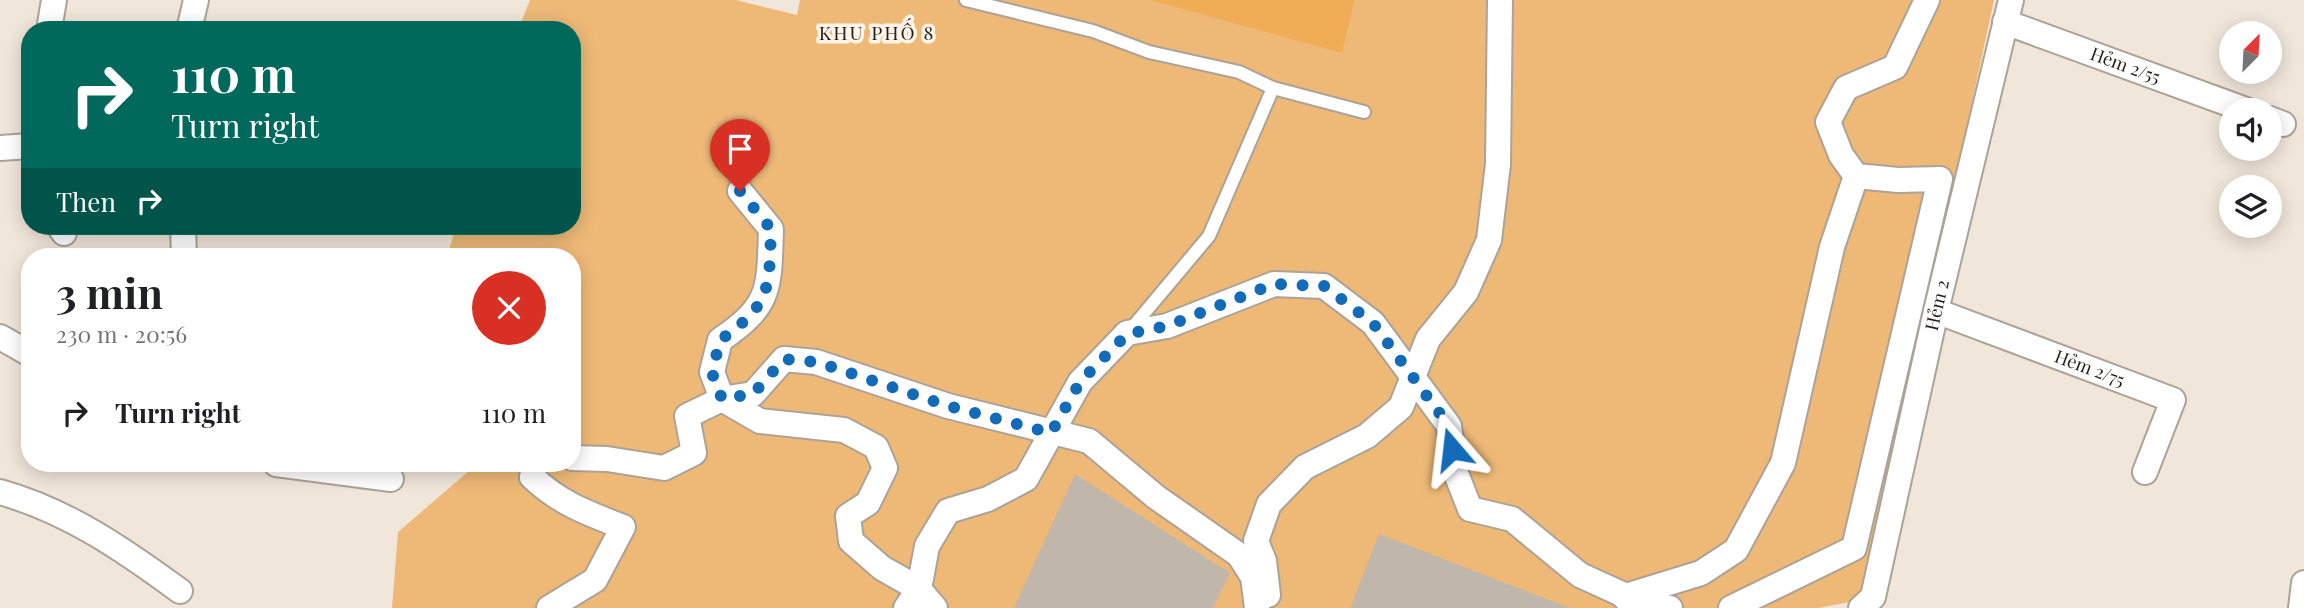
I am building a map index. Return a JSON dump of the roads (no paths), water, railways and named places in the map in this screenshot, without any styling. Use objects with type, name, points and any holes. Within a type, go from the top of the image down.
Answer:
[{"type":"street","points":[[50,21],[54,0]]},
{"type":"street","points":[[191,21],[197,0]]},
{"type":"street","points":[[1265,608],[1269,583],[1256,541],[1269,504],[1305,467],[1367,436],[1401,407],[1428,339],[1466,292],[1489,240],[1498,164],[1500,0]]},
{"type":"street","points":[[1856,176],[1842,155],[1828,122],[1846,88],[1895,67],[1927,0]]},
{"type":"street","name":"Hẻm 2/55","points":[[2008,11],[2219,99]]},
{"type":"street","name":"Hẻm 2","points":[[1861,608],[1873,597],[1936,311],[2008,11]]},
{"type":"street","points":[[0,148],[21,147]]},
{"type":"street","points":[[1624,602],[1701,573],[1736,550],[1783,463],[1832,247],[1856,176]]},
{"type":"street","points":[[1731,608],[1854,548],[1940,179],[1898,180],[1856,176]]},
{"type":"street","points":[[740,191],[771,229],[769,284],[749,320],[720,340],[712,373],[722,399],[760,421],[844,430],[876,447],[885,468],[868,503],[848,516],[851,541],[912,598],[935,608]]},
{"type":"street","points":[[912,598],[927,546],[948,511],[988,499],[1026,479],[1080,382],[1127,334],[1167,326],[1274,284],[1324,286],[1373,323],[1449,426],[1455,471],[1470,509],[1512,519],[1580,575],[1624,602],[1670,608]]},
{"type":"street","name":"Hẻm 2/75","points":[[1936,311],[2173,400],[2145,472]]},
{"type":"street","points":[[0,337],[21,349]]},
{"type":"street","points":[[581,458],[664,468],[694,453],[687,416],[722,399],[753,394],[784,359],[817,362],[948,406],[1089,441],[1156,497],[1239,555],[1253,577],[1257,608]]},
{"type":"street","points":[[337,472],[391,479]]},
{"type":"street","points":[[533,472],[532,477],[572,508],[624,527],[595,580],[549,608]]},
{"type":"street","points":[[0,492],[39,503],[89,529],[180,591]]},
{"type":"lane","points":[[966,0],[1093,31],[1149,52],[1239,72],[1273,88],[1364,112]]},
{"type":"lane","points":[[1127,334],[1209,236],[1273,88]]},
{"type":"district","name":"KHU PHỐ 8","points":[[877,33]]}]
